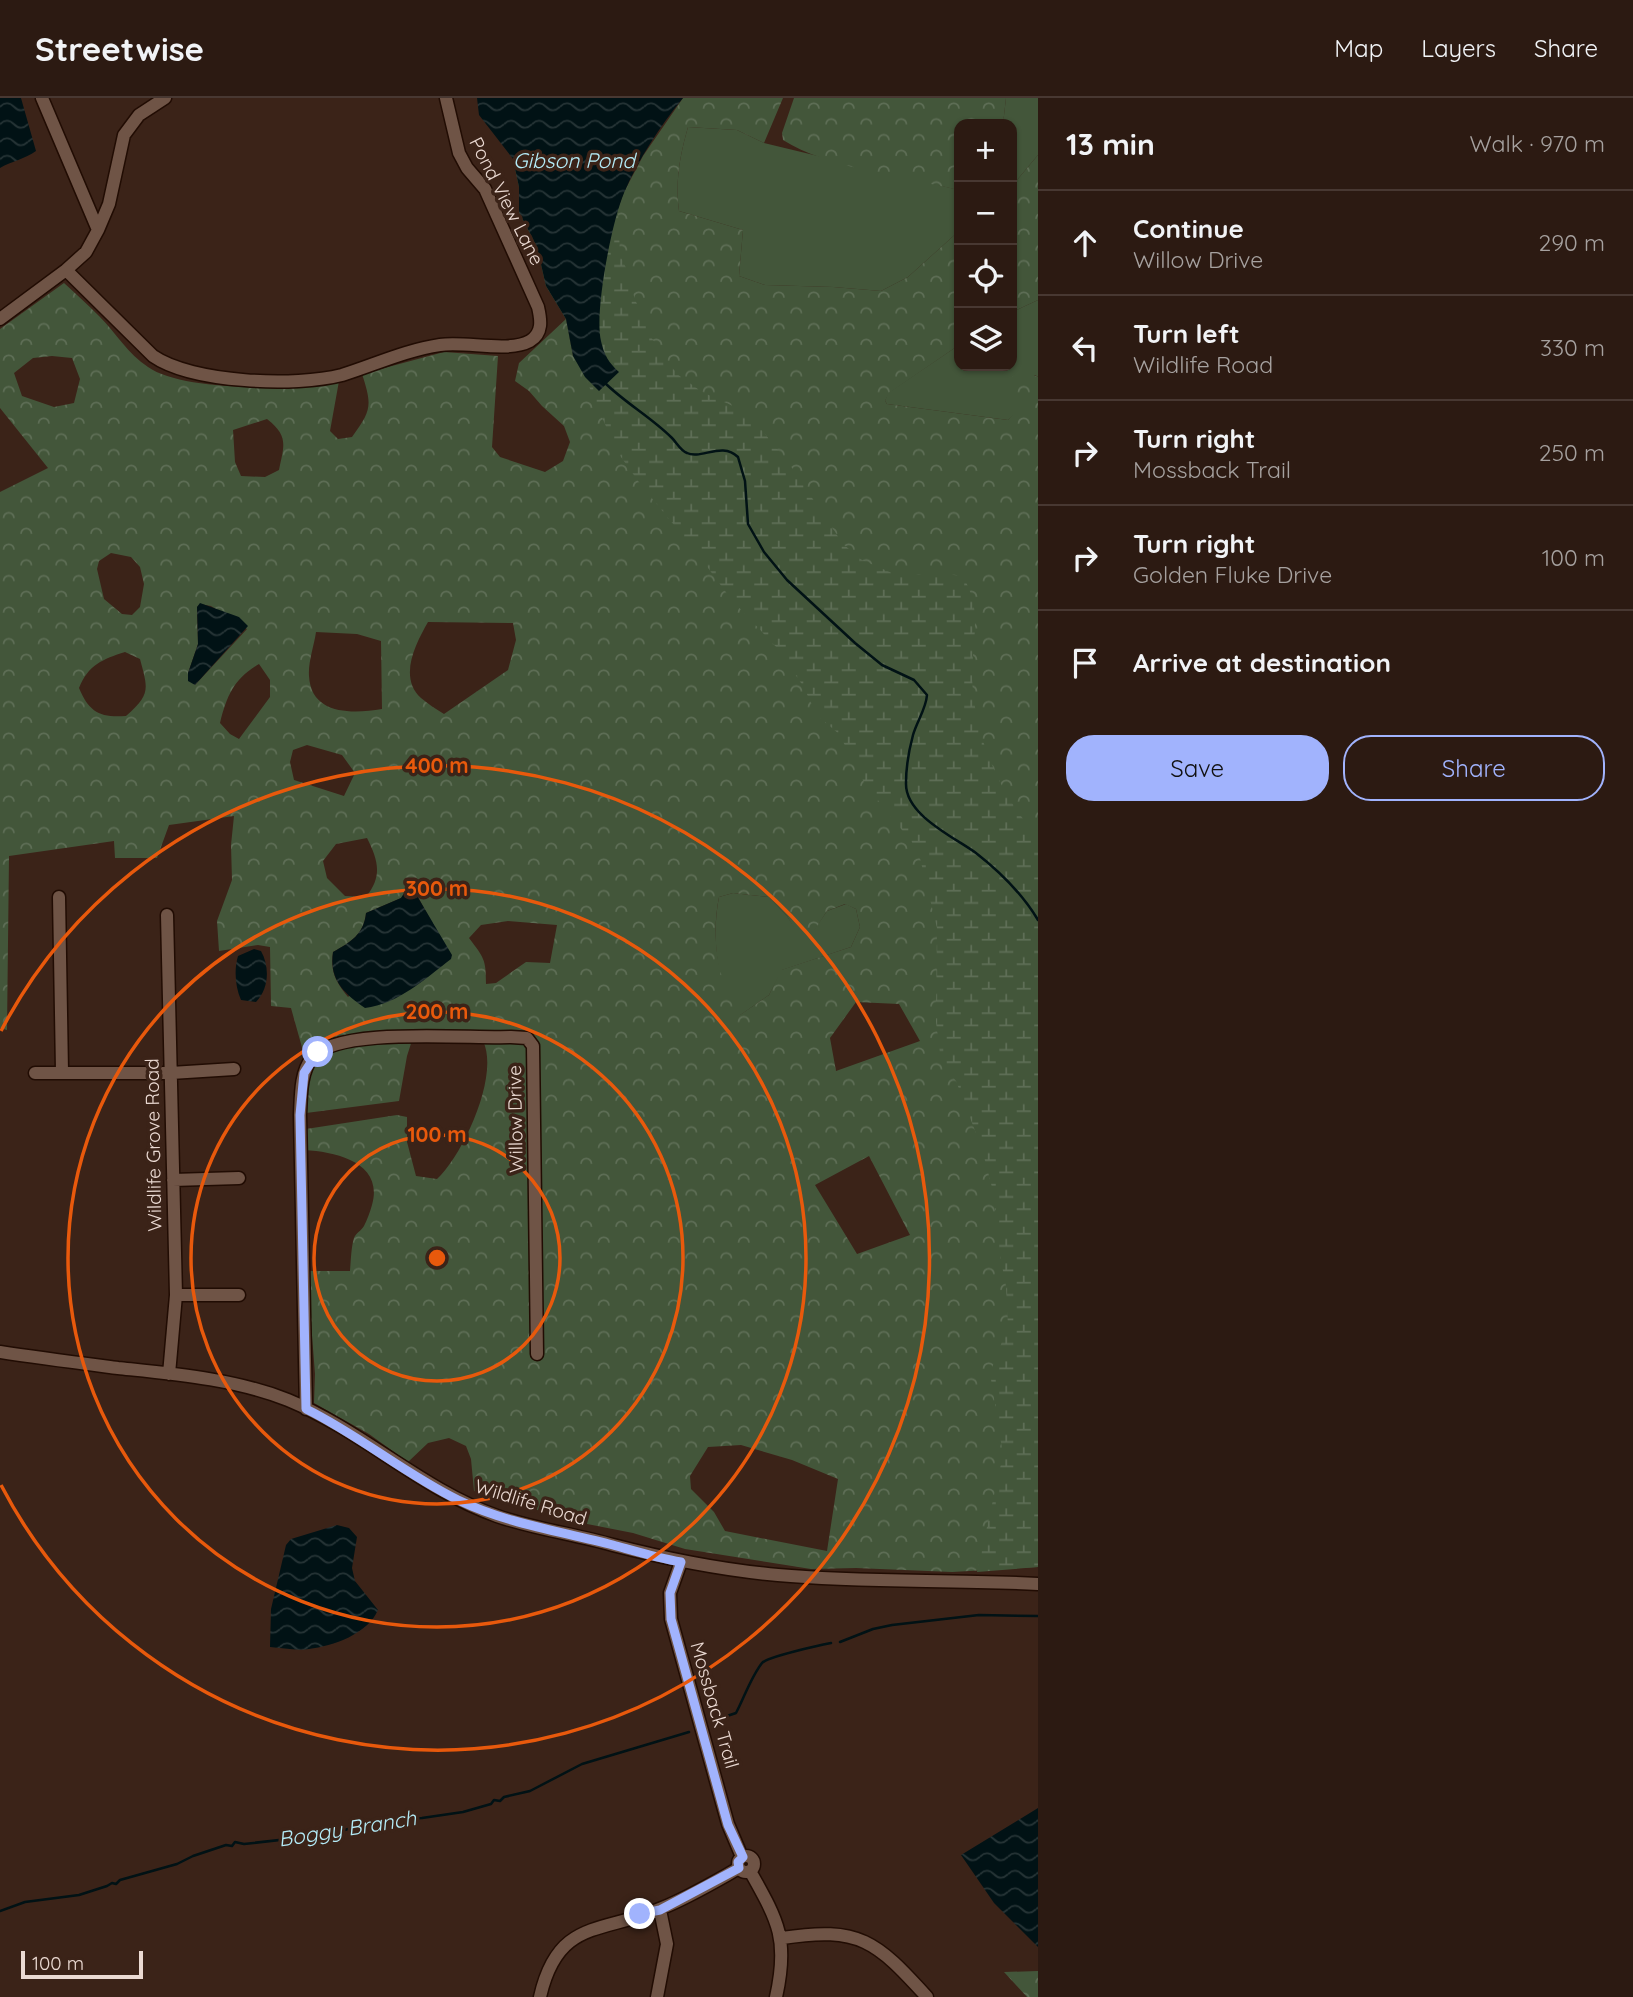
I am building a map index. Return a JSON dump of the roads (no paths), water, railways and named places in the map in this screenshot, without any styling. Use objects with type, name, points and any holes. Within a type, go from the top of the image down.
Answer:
[{"type":"street","points":[[42,98],[98,230]]},
{"type":"street","points":[[0,318],[66,270],[86,252],[108,204],[124,135],[139,115],[165,98]]},
{"type":"street","name":"Pond View Lane","points":[[66,270],[153,356],[167,365],[200,374],[258,380],[309,381],[342,374],[425,348],[442,345],[514,345],[528,342],[534,339],[540,329],[538,307],[485,190],[458,153],[446,98]]},
{"type":"street","points":[[59,897],[62,1072]]},
{"type":"street","name":"Wildlife Grove Road","points":[[167,915],[176,1295],[169,1374]]},
{"type":"street","name":"Willow Drive","points":[[306,1409],[301,1208],[302,1090],[304,1073],[312,1058],[325,1047],[341,1043],[385,1037],[511,1037],[527,1038],[533,1046],[537,1354]]},
{"type":"street","points":[[35,1073],[170,1073],[234,1069]]},
{"type":"street","points":[[173,1180],[239,1178]]},
{"type":"street","points":[[176,1295],[239,1295]]},
{"type":"street","name":"Wildlife Road","points":[[0,1352],[240,1385],[289,1400],[350,1432],[458,1500],[497,1516],[561,1534],[681,1562],[746,1572],[819,1578],[1038,1584]]},
{"type":"street","name":"Mossback Trail","points":[[681,1562],[670,1593],[671,1619],[728,1825],[744,1865],[768,1905],[782,1938],[781,1976],[776,1997]]},
{"type":"street","points":[[540,1997],[545,1975],[553,1960],[572,1939],[587,1931],[660,1910],[744,1865]]},
{"type":"street","points":[[657,1997],[667,1944],[660,1910]]},
{"type":"street","points":[[782,1938],[832,1933],[866,1941],[896,1964],[927,1997]]},
{"type":"water","points":[[0,98],[21,98],[36,151],[0,168]]},
{"type":"water","name":"Gibson Pond","points":[[477,98],[683,98],[643,156],[619,206],[605,267],[599,327],[605,355],[619,372],[599,391],[585,377],[573,356],[566,319],[546,286],[537,247],[519,212],[519,187],[513,159],[479,115]]},
{"type":"water","points":[[200,603],[239,617],[248,626],[195,685],[188,681],[188,673],[198,644],[197,607]]},
{"type":"water","points":[[410,884],[452,955],[451,959],[400,996],[365,1008],[339,984],[333,970],[333,952],[356,937],[363,927],[366,913],[401,898]]},
{"type":"water","points":[[254,949],[261,951],[267,971],[264,991],[256,1002],[241,1000],[236,978],[238,956]]},
{"type":"water","points":[[337,1525],[349,1528],[357,1537],[352,1568],[355,1581],[378,1610],[366,1626],[339,1642],[304,1650],[270,1647],[271,1609],[286,1545],[291,1539]]},
{"type":"water","points":[[1038,1808],[1038,1947],[994,1903],[961,1855]]},
{"type":"waterway","points":[[604,382],[664,430],[685,452],[693,455],[725,451],[738,457],[745,481],[748,524],[764,552],[787,580],[855,643],[882,665],[914,680],[927,695],[913,735],[907,765],[906,783],[913,805],[932,824],[976,853],[993,868],[1018,893],[1038,920]]},
{"type":"waterway","name":"Boggy Branch","points":[[840,1642],[873,1629],[892,1625],[979,1615],[1038,1616]]},
{"type":"waterway","name":"Boggy Branch","points":[[712,1721],[736,1713],[751,1681],[766,1660],[831,1643]]},
{"type":"waterway","name":"Boggy Branch","points":[[0,1911],[25,1902],[79,1895],[177,1864],[226,1845],[232,1846],[235,1842],[244,1844],[324,1835],[385,1820],[463,1812],[491,1804],[494,1800],[500,1801],[504,1797],[530,1791],[582,1764],[689,1732]]}]
